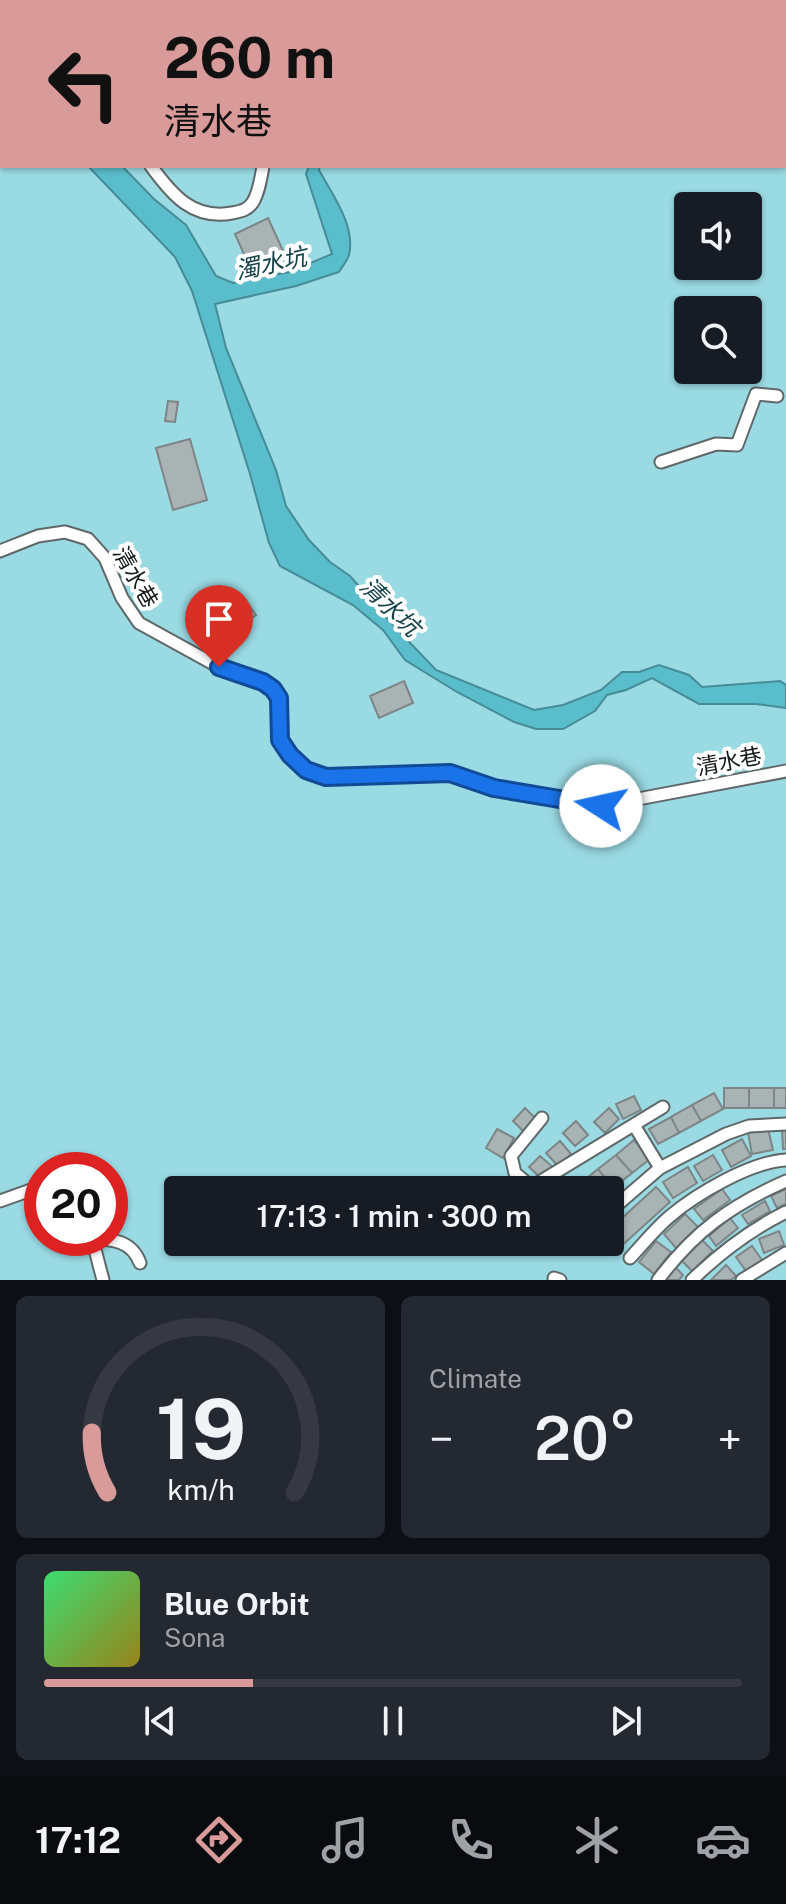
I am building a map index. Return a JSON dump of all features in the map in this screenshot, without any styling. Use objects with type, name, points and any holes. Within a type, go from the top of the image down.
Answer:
[{"type":"lane","points":[[152,168],[171,193],[213,215],[250,206],[262,168]]},
{"type":"lane","points":[[661,462],[716,444],[737,445],[756,394],[777,396]]},
{"type":"lane","name":"清水巷","points":[[0,551],[38,536],[65,532],[88,539],[105,558],[122,598],[139,623],[194,655],[263,682],[273,689],[279,698],[280,740],[306,770],[326,777],[450,773],[494,788],[601,806],[786,771]]},
{"type":"lane","points":[[553,1176],[663,1107]]},
{"type":"lane","points":[[519,1176],[515,1173],[511,1156],[542,1118]]},
{"type":"lane","points":[[624,1199],[660,1168],[726,1134],[749,1126],[786,1124]]},
{"type":"lane","points":[[634,1125],[660,1168]]},
{"type":"lane","points":[[630,1258],[670,1216],[702,1195],[754,1168],[786,1160]]},
{"type":"lane","points":[[658,1280],[673,1259],[713,1220],[741,1202],[786,1181]]},
{"type":"lane","points":[[0,1201],[24,1192]]},
{"type":"lane","points":[[692,1280],[724,1250],[756,1227],[786,1212]]},
{"type":"lane","points":[[128,1246],[136,1252],[140,1263]]},
{"type":"lane","points":[[742,1280],[786,1253]]},
{"type":"lane","points":[[97,1256],[103,1280]]},
{"type":"shaded area","points":[[0,168],[786,168],[786,1280],[0,1280]]},
{"type":"shaded area","points":[[90,168],[124,168],[154,199],[186,225],[216,276],[233,283],[289,272],[332,254],[306,174],[308,168],[320,168],[342,211],[349,233],[349,255],[339,272],[296,286],[215,304],[226,348],[276,470],[286,506],[309,540],[330,562],[350,576],[436,670],[534,710],[563,705],[601,690],[622,672],[639,672],[659,665],[689,675],[702,687],[780,681],[786,685],[786,708],[756,704],[699,704],[652,678],[607,695],[595,711],[563,729],[536,729],[514,722],[457,692],[405,660],[383,630],[353,605],[280,566],[269,543],[192,291],[175,257]]},
{"type":"building","points":[[268,218],[285,255],[251,270],[235,234]]},
{"type":"building","points":[[168,401],[178,402],[175,422],[165,421]]},
{"type":"building","points":[[190,439],[207,500],[173,510],[156,448]]},
{"type":"building","points":[[246,601],[256,615],[242,625],[232,611]]},
{"type":"building","points":[[404,681],[413,703],[379,718],[370,696]]},
{"type":"building","points":[[724,1088],[749,1088],[749,1108],[724,1108]]},
{"type":"building","points":[[749,1088],[774,1088],[774,1108],[749,1108]]},
{"type":"building","points":[[774,1088],[786,1088],[786,1108],[774,1108]]},
{"type":"building","points":[[714,1093],[723,1109],[701,1121],[692,1105]]},
{"type":"building","points":[[634,1096],[641,1110],[623,1119],[616,1104]]},
{"type":"building","points":[[692,1105],[701,1121],[679,1133],[671,1117]]},
{"type":"building","points":[[525,1108],[536,1119],[524,1132],[513,1121]]},
{"type":"building","points":[[609,1108],[619,1119],[605,1133],[594,1122]]},
{"type":"building","points":[[671,1117],[679,1133],[658,1144],[649,1129]]},
{"type":"building","points":[[576,1121],[588,1135],[575,1146],[563,1133]]},
{"type":"building","points":[[497,1129],[514,1138],[503,1158],[486,1148]]},
{"type":"building","points":[[768,1129],[773,1150],[752,1154],[748,1133]]},
{"type":"building","points":[[782,1129],[786,1129],[786,1149],[783,1149]]},
{"type":"building","points":[[742,1139],[751,1156],[731,1167],[722,1150]]},
{"type":"building","points":[[634,1140],[650,1159],[632,1173],[616,1155]]},
{"type":"building","points":[[560,1141],[571,1154],[558,1166],[546,1153]]},
{"type":"building","points":[[616,1155],[632,1173],[624,1179],[624,1176],[604,1176],[598,1169]]},
{"type":"building","points":[[713,1155],[722,1170],[703,1181],[694,1166]]},
{"type":"building","points":[[540,1156],[554,1168],[547,1176],[539,1176],[529,1167]]},
{"type":"building","points":[[688,1167],[697,1183],[673,1198],[663,1182]]},
{"type":"building","points":[[598,1169],[604,1176],[590,1176]]},
{"type":"building","points":[[656,1187],[670,1202],[624,1244],[624,1216]]},
{"type":"building","points":[[722,1189],[730,1200],[703,1220],[694,1209]]},
{"type":"building","points":[[786,1189],[786,1204],[777,1208],[771,1196]]},
{"type":"building","points":[[765,1201],[770,1211],[748,1224],[742,1215]]},
{"type":"building","points":[[685,1214],[698,1227],[676,1248],[664,1234]]},
{"type":"building","points":[[730,1218],[738,1228],[716,1246],[709,1236]]},
{"type":"building","points":[[779,1231],[784,1245],[764,1253],[759,1239]]},
{"type":"building","points":[[702,1240],[713,1251],[692,1271],[681,1260]]},
{"type":"building","points":[[656,1241],[671,1252],[654,1274],[639,1262]]},
{"type":"building","points":[[752,1246],[762,1260],[746,1271],[736,1257]]},
{"type":"building","points":[[726,1265],[736,1276],[731,1280],[711,1280]]},
{"type":"building","points":[[674,1266],[683,1275],[679,1280],[661,1280]]},
{"type":"route","points":[[219,667],[263,682],[273,689],[279,698],[280,740],[306,770],[326,777],[450,773],[494,788],[601,806]]},
{"type":"water label","name":"濁水坑","points":[[271,264]]},
{"type":"water label","name":"清水坑","points":[[390,607]]}]
